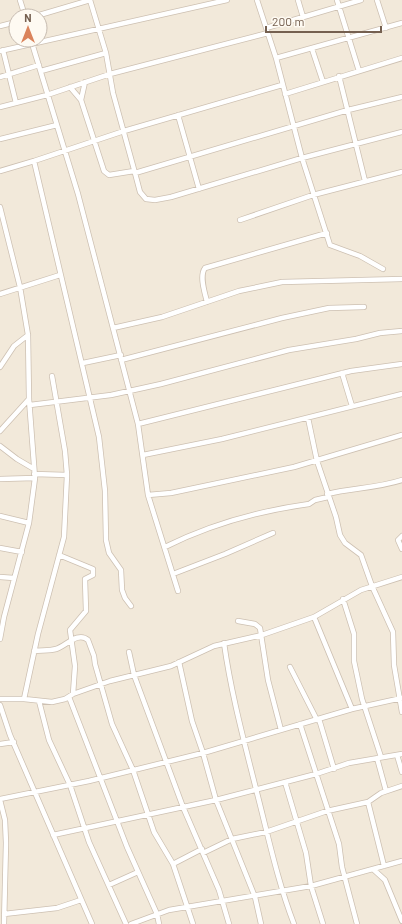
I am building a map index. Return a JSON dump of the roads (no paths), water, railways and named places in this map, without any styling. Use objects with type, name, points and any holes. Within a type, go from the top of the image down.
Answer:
[{"type":"street","points":[[48,12],[90,0],[106,53],[134,172],[140,192],[146,199],[155,200],[302,158],[402,132]]},
{"type":"street","points":[[48,39],[227,0]]},
{"type":"street","points":[[257,0],[276,58],[292,126],[330,245],[360,256],[383,269]]},
{"type":"street","points":[[298,0],[303,17]]},
{"type":"street","points":[[337,0],[359,71]]},
{"type":"street","points":[[0,107],[47,95],[110,74],[267,30],[303,17],[361,0]]},
{"type":"street","points":[[377,0],[386,28]]},
{"type":"street","points":[[276,58],[402,23]]},
{"type":"street","points":[[34,48],[65,150],[130,391],[138,424],[148,495],[178,591]]},
{"type":"street","points":[[312,49],[323,82]]},
{"type":"street","points":[[1,50],[16,103]]},
{"type":"street","points":[[41,71],[106,53]]},
{"type":"street","points":[[285,94],[339,76],[402,58]]},
{"type":"street","points":[[0,77],[39,65]]},
{"type":"street","points":[[339,76],[365,181]]},
{"type":"street","points":[[81,100],[85,82]]},
{"type":"street","points":[[0,170],[34,161],[124,131],[282,85]]},
{"type":"street","points":[[70,87],[81,100],[104,171],[108,175],[134,172],[348,110],[402,96]]},
{"type":"street","points":[[178,116],[199,188]]},
{"type":"street","points":[[0,139],[57,125]]},
{"type":"street","points":[[34,161],[60,275],[83,363],[103,461],[106,540],[109,553],[121,570],[122,590],[125,598],[131,606]]},
{"type":"street","points":[[240,220],[314,195],[402,172]]},
{"type":"street","points":[[0,208],[20,287],[28,335],[29,399],[34,474],[29,523],[22,552],[2,616],[0,639]]},
{"type":"street","points":[[207,302],[203,286],[202,272],[205,268],[327,233]]},
{"type":"street","points":[[0,294],[60,275]]},
{"type":"street","points":[[113,328],[162,317],[238,291],[282,282],[402,279]]},
{"type":"street","points":[[83,363],[121,358],[328,308],[364,307]]},
{"type":"street","points":[[30,405],[90,399],[235,366],[289,350],[356,339],[380,333],[402,331]]},
{"type":"street","points":[[0,367],[14,346],[28,335]]},
{"type":"street","points":[[138,424],[342,373],[402,364]]},
{"type":"street","points":[[342,373],[352,406]]},
{"type":"street","points":[[24,699],[34,650],[64,536],[67,475],[65,451],[52,376]]},
{"type":"street","points":[[143,455],[222,439],[402,394]]},
{"type":"street","points":[[0,431],[29,399]]},
{"type":"street","points":[[308,418],[317,461],[336,517],[340,535],[345,543],[361,555],[372,586],[393,632],[394,665],[402,712]]},
{"type":"street","points":[[148,495],[184,490],[317,461],[402,435]]},
{"type":"street","points":[[0,446],[34,474]]},
{"type":"street","points":[[0,480],[34,474],[67,475]]},
{"type":"street","points":[[165,547],[194,532],[217,524],[264,511],[309,504],[328,495],[346,489],[380,486],[402,480]]},
{"type":"street","points":[[0,516],[29,523]]},
{"type":"street","points":[[172,574],[225,554],[273,533]]},
{"type":"street","points":[[402,536],[398,540],[402,549]]},
{"type":"street","points":[[0,548],[22,552]]},
{"type":"street","points":[[59,555],[93,569],[93,575],[85,579],[86,611],[71,626],[70,630],[70,640],[75,666],[71,695],[100,778],[138,872],[157,914],[159,924]]},
{"type":"street","points":[[0,577],[14,578]]},
{"type":"street","points":[[0,699],[24,699],[52,702],[65,700],[71,695],[101,685],[163,668],[206,649],[224,643],[262,635],[314,617],[343,599],[372,586],[402,577]]},
{"type":"street","points":[[343,599],[354,634],[354,661],[379,757],[386,791]]},
{"type":"street","points":[[314,617],[352,710]]},
{"type":"street","points":[[238,621],[255,624],[260,628],[268,680],[282,730]]},
{"type":"street","points":[[34,650],[56,649],[64,646],[70,640],[82,638],[88,640],[94,656],[112,724],[133,770],[154,832],[173,864],[181,883],[186,907],[194,924]]},
{"type":"street","points":[[224,643],[228,672],[266,832],[282,892],[294,924]]},
{"type":"street","points":[[129,652],[134,675],[183,806],[223,902],[229,924]]},
{"type":"street","points":[[179,662],[192,721],[203,753],[216,800],[255,897],[261,924]]},
{"type":"street","points":[[290,667],[318,720],[334,769]]},
{"type":"street","points":[[4,924],[6,843],[5,820],[1,809],[0,800],[203,753],[244,742],[300,724],[400,699]]},
{"type":"street","points":[[39,701],[49,740],[70,785],[84,828],[126,924]]},
{"type":"street","points":[[0,705],[35,793],[92,924]]},
{"type":"street","points":[[300,724],[327,811],[339,844],[344,877],[357,924]]},
{"type":"street","points":[[0,744],[14,742]]},
{"type":"street","points":[[53,835],[216,800],[334,769],[349,763],[379,757],[400,755],[402,772]]},
{"type":"street","points":[[285,782],[306,853],[311,886],[323,924]]},
{"type":"street","points":[[173,864],[232,839],[266,832],[327,811],[368,802],[386,791],[402,786]]},
{"type":"street","points":[[368,802],[384,866]]},
{"type":"street","points":[[131,924],[157,914],[186,907],[255,897],[311,886],[374,870],[402,861]]},
{"type":"street","points":[[374,870],[384,880],[402,921]]},
{"type":"street","points":[[109,885],[138,872]]},
{"type":"street","points":[[4,914],[58,908],[81,900]]}]
